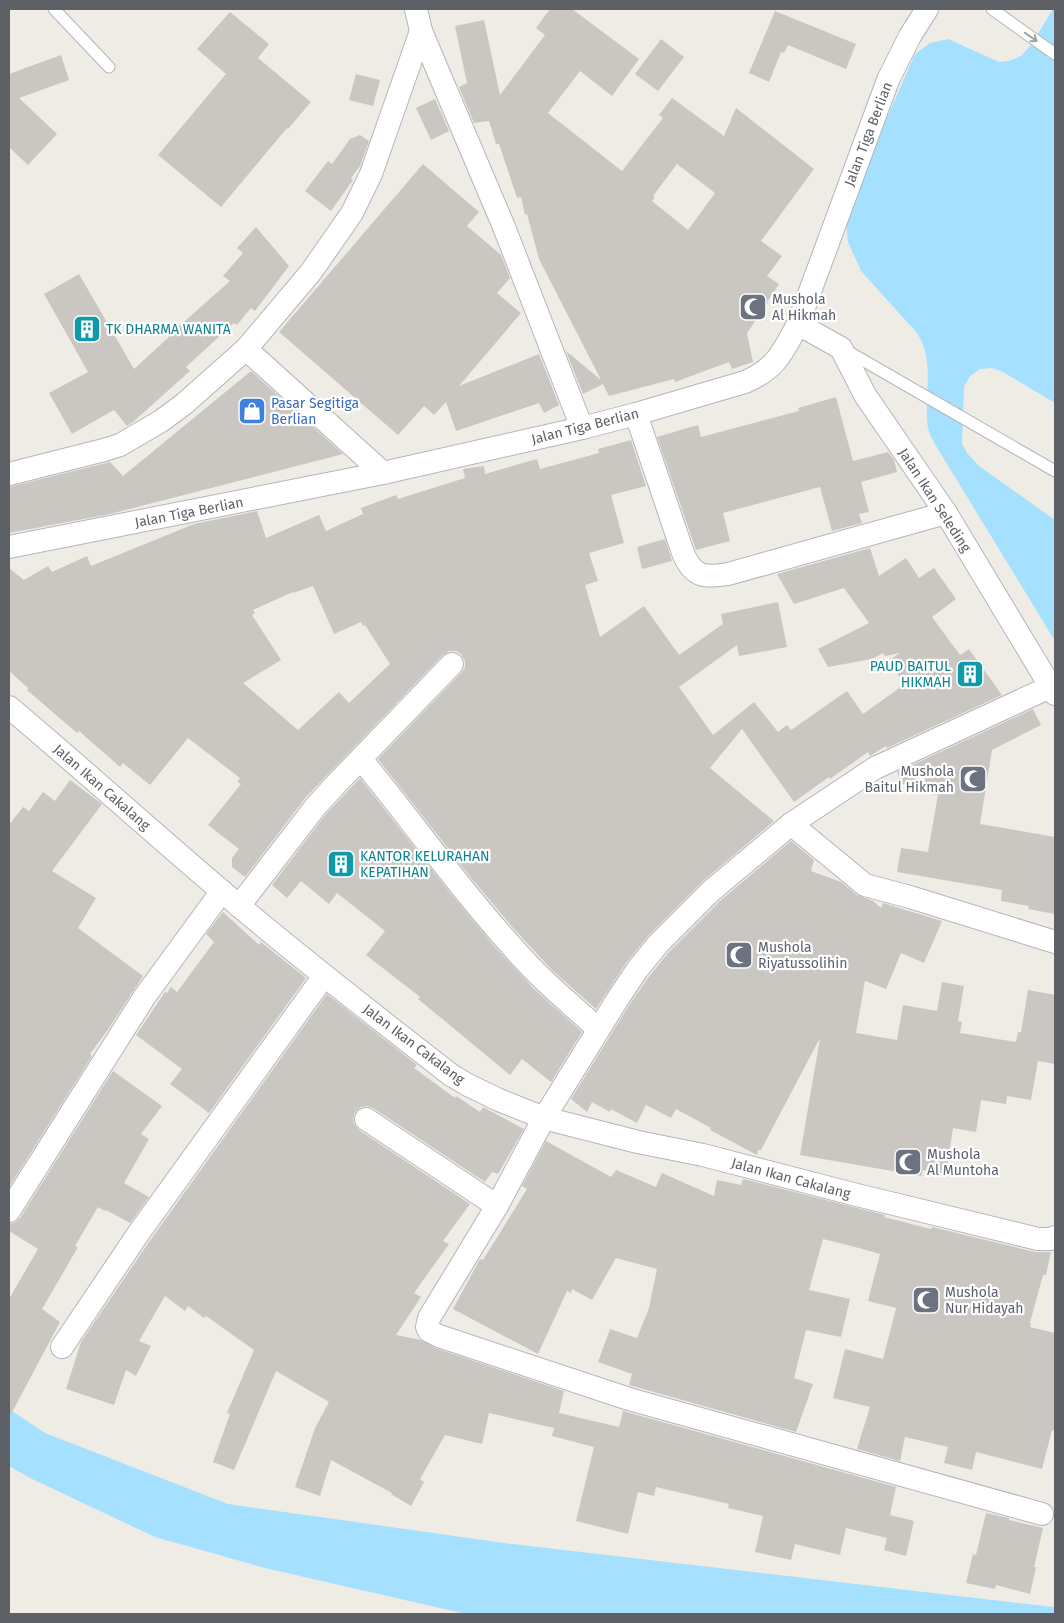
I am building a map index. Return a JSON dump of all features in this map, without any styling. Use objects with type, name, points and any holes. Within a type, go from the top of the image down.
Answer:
[{"type":"street","points":[[416,9],[421,31],[504,227],[582,428]]},
{"type":"street","name":"Jalan Tiga Berlian","points":[[9,547],[383,474],[636,414],[757,377],[770,369],[777,360],[798,324],[888,80],[910,36],[927,9]]},
{"type":"street","points":[[9,474],[120,445],[184,404],[246,349],[311,272],[352,213],[371,174],[421,31]]},
{"type":"street","points":[[798,324],[841,348]]},
{"type":"street","name":"Jalan Ikan Seleding","points":[[841,348],[865,394],[946,513],[1053,690]]},
{"type":"street","points":[[246,349],[383,474]]},
{"type":"street","points":[[636,414],[683,553],[690,567],[701,575],[728,574],[946,513]]},
{"type":"street","points":[[239,906],[316,806],[452,664]]},
{"type":"street","points":[[1042,1514],[629,1399],[433,1334],[427,1327],[429,1318],[497,1206],[544,1118],[636,970],[658,944],[711,891],[791,824],[888,761],[1053,690]]},
{"type":"street","name":"Jalan Ikan Cakalang","points":[[9,707],[239,906],[324,976],[451,1075],[468,1085],[544,1118],[638,1142],[703,1155],[1038,1239],[1051,1239],[1055,1237]]},
{"type":"street","points":[[361,759],[444,866],[520,956],[538,975],[598,1029]]},
{"type":"street","points":[[791,824],[865,885],[910,896],[1055,942]]},
{"type":"street","points":[[9,1211],[145,996],[222,891]]},
{"type":"street","points":[[62,1347],[132,1242],[324,976]]},
{"type":"street","points":[[366,1120],[497,1206]]},
{"type":"lane","points":[[54,9],[109,67]]},
{"type":"lane","points":[[992,9],[1055,54]]},
{"type":"lane","points":[[841,348],[1055,471]]},
{"type":"water","points":[[1053,9],[1055,9],[1055,403],[1003,372],[992,368],[980,369],[970,376],[964,387],[962,443],[967,453],[979,466],[1055,520],[1055,641],[931,437],[927,416],[928,367],[923,344],[917,333],[861,271],[848,242],[845,213],[915,54],[930,43],[948,39],[999,62],[1009,61],[1021,56],[1031,45]]},
{"type":"water","points":[[9,1409],[45,1433],[228,1504],[504,1543],[1055,1606],[1055,1614],[466,1614],[265,1568],[155,1537],[30,1478],[9,1466]]},
{"type":"building","points":[[550,9],[572,9],[639,59],[612,96],[580,71],[548,113],[622,171],[663,118],[659,115],[672,98],[724,136],[736,108],[814,169],[761,241],[782,256],[767,276],[779,284],[747,333],[753,362],[732,369],[729,362],[675,382],[674,379],[609,396],[603,384],[583,394],[566,351],[601,380],[539,259],[521,197],[517,198],[499,144],[496,144],[489,121],[474,123],[459,87],[467,83],[455,26],[484,20],[500,95],[545,35],[536,28]],"holes":[[[677,164],[715,193],[688,230],[652,201],[655,197],[653,196]]]},
{"type":"building","points":[[775,11],[856,44],[846,69],[788,45],[784,53],[781,52],[769,82],[749,73]]},
{"type":"building","points":[[230,12],[269,44],[258,58],[311,102],[221,207],[158,155],[226,74],[197,49]]},
{"type":"building","points":[[661,39],[684,57],[658,91],[635,74]]},
{"type":"building","points":[[61,55],[69,80],[19,98],[57,134],[28,165],[9,147],[9,74]]},
{"type":"building","points":[[356,74],[380,80],[373,106],[349,100]]},
{"type":"building","points":[[435,99],[449,131],[431,140],[416,108]]},
{"type":"building","points":[[360,135],[369,141],[360,166],[351,178],[353,180],[331,211],[305,191],[328,161],[332,164],[350,139]]},
{"type":"building","points":[[423,164],[479,212],[467,226],[501,255],[510,278],[497,293],[521,313],[459,386],[539,354],[559,405],[544,413],[539,403],[456,431],[446,402],[434,415],[424,406],[398,435],[279,332]]},
{"type":"building","points":[[256,227],[289,266],[255,311],[251,308],[237,325],[234,323],[186,367],[190,371],[133,422],[127,426],[114,410],[72,434],[49,393],[88,372],[44,294],[79,274],[134,369],[230,281],[223,276],[243,253],[237,248]]},
{"type":"building","name":"Pasar Segitiga Berlian","points":[[251,371],[343,454],[110,514],[9,533],[9,487],[110,462],[123,476]]},
{"type":"building","points":[[836,397],[853,461],[888,452],[894,460],[897,472],[861,482],[869,512],[859,514],[862,523],[832,531],[820,487],[723,513],[730,541],[696,550],[657,437],[698,425],[701,437],[799,411],[798,408]]},
{"type":"building","points":[[631,440],[646,486],[611,495],[624,543],[589,553],[598,581],[585,585],[600,637],[644,606],[679,655],[723,624],[721,614],[778,602],[787,647],[739,656],[737,645],[679,687],[713,735],[754,702],[778,732],[787,725],[791,730],[847,691],[863,714],[905,684],[888,661],[900,653],[885,656],[883,653],[872,659],[828,667],[818,649],[869,623],[844,588],[794,604],[777,574],[870,548],[879,576],[906,558],[919,578],[934,568],[956,599],[932,617],[960,655],[969,649],[1002,695],[887,748],[886,746],[870,756],[868,752],[794,802],[742,729],[710,768],[774,821],[703,881],[649,935],[626,963],[596,1009],[552,970],[514,929],[472,879],[378,759],[465,668],[465,661],[461,654],[456,651],[449,651],[443,655],[306,797],[245,877],[232,867],[232,858],[239,849],[208,825],[241,784],[237,782],[240,778],[188,738],[150,785],[123,763],[120,767],[79,731],[77,733],[27,690],[28,688],[9,671],[9,568],[24,580],[48,566],[52,572],[87,556],[91,566],[194,524],[257,511],[266,538],[319,515],[326,531],[363,514],[361,508],[396,495],[398,499],[465,478],[463,469],[484,466],[485,474],[537,459],[540,469],[599,453],[598,449]],"holes":[[[313,586],[334,634],[361,622],[363,626],[365,625],[390,664],[349,703],[339,692],[298,730],[243,683],[281,660],[252,615],[255,613],[253,610],[293,592]]]},
{"type":"building","points":[[665,539],[672,561],[642,569],[637,547]]},
{"type":"building","points":[[1033,709],[1041,725],[992,750],[980,824],[1055,837],[1055,914],[1028,909],[1029,906],[1001,901],[1002,890],[897,872],[901,848],[928,852],[938,795],[923,793],[926,775],[902,785],[897,772]]},
{"type":"building","points":[[360,778],[494,946],[534,989],[582,1032],[551,1082],[522,1059],[510,1075],[418,999],[420,997],[366,955],[385,931],[337,893],[329,904],[301,881],[287,898],[272,885],[326,814]]},
{"type":"building","points":[[70,780],[102,804],[52,871],[96,898],[78,928],[143,976],[90,1054],[92,1056],[9,1187],[9,825],[23,807],[29,811],[43,792],[55,801]]},
{"type":"building","points":[[791,841],[814,860],[811,871],[841,882],[857,895],[873,901],[881,908],[883,903],[942,921],[924,963],[901,953],[886,989],[865,981],[856,1033],[897,1040],[903,1005],[937,1011],[942,982],[964,986],[958,1021],[962,1022],[960,1033],[1016,1042],[1018,1032],[1021,1032],[1028,990],[1055,995],[1055,1064],[1038,1061],[1031,1100],[1007,1096],[1006,1104],[981,1100],[976,1132],[953,1128],[946,1174],[923,1170],[921,1176],[800,1155],[820,1038],[757,1155],[676,1109],[671,1118],[646,1105],[637,1123],[611,1109],[610,1112],[592,1102],[587,1112],[571,1099],[628,1007],[668,953],[720,901]]},
{"type":"building","points":[[223,912],[259,945],[261,942],[306,978],[209,1113],[170,1084],[182,1069],[136,1035],[165,992],[167,993],[171,987],[177,992],[214,942],[206,934]]},
{"type":"building","points":[[327,994],[417,1065],[414,1068],[455,1098],[456,1096],[480,1112],[483,1107],[524,1129],[498,1174],[492,1172],[485,1182],[373,1108],[361,1107],[355,1112],[354,1124],[359,1130],[470,1204],[443,1241],[449,1244],[414,1293],[421,1297],[396,1335],[421,1340],[435,1348],[564,1391],[559,1413],[619,1427],[623,1411],[896,1487],[890,1515],[914,1521],[906,1556],[884,1550],[887,1538],[846,1528],[840,1555],[795,1544],[791,1560],[755,1552],[763,1516],[728,1508],[729,1504],[656,1487],[654,1496],[638,1492],[628,1534],[576,1521],[594,1447],[552,1436],[554,1428],[489,1413],[482,1444],[445,1435],[420,1479],[424,1482],[411,1506],[392,1493],[331,1460],[320,1496],[295,1487],[315,1428],[329,1402],[276,1371],[234,1470],[213,1462],[230,1414],[227,1413],[254,1350],[206,1316],[204,1318],[188,1306],[185,1311],[165,1296],[139,1341],[151,1346],[136,1376],[126,1370],[114,1405],[66,1389],[81,1342],[149,1242]]},
{"type":"building","points":[[113,1071],[162,1106],[141,1134],[149,1139],[124,1183],[149,1197],[130,1223],[98,1207],[75,1246],[78,1247],[42,1309],[60,1322],[9,1418],[9,1299],[38,1249],[9,1231],[9,1224],[16,1222],[20,1218]]},
{"type":"building","points":[[546,1141],[611,1177],[616,1170],[656,1187],[662,1173],[714,1196],[717,1180],[741,1185],[743,1179],[885,1215],[884,1217],[931,1229],[932,1227],[1035,1252],[1051,1252],[1046,1275],[1043,1275],[1030,1323],[1030,1327],[1055,1333],[1055,1431],[1052,1430],[1042,1469],[976,1452],[972,1470],[944,1463],[948,1447],[905,1437],[900,1461],[857,1449],[870,1407],[833,1398],[845,1349],[883,1359],[896,1308],[868,1301],[880,1254],[859,1248],[823,1239],[809,1290],[850,1299],[841,1337],[806,1330],[794,1378],[813,1384],[796,1432],[629,1385],[632,1374],[598,1362],[610,1329],[637,1338],[649,1308],[657,1269],[616,1258],[592,1300],[572,1289],[571,1293],[567,1291],[538,1354],[453,1309],[480,1259],[483,1260],[527,1189],[522,1186]]},
{"type":"building","points":[[986,1513],[1043,1528],[1030,1594],[996,1585],[995,1589],[966,1583],[973,1554],[976,1555]]},
{"type":"place","name":"Mushola Al Hikmah","points":[[753,307]]},
{"type":"place","name":"TK DHARMA WANITA","points":[[87,329]]},
{"type":"place","name":"Pasar Segitiga Berlian","points":[[252,411]]},
{"type":"place","name":"PAUD BAITUL HIKMAH","points":[[970,674]]},
{"type":"place","name":"Mushola Baitul Hikmah","points":[[973,779]]},
{"type":"place","name":"KANTOR KELURAHAN KEPATIHAN","points":[[341,864]]},
{"type":"place","name":"Mushola Riyatussolihin","points":[[739,955]]},
{"type":"place","name":"Mushola Al Muntoha","points":[[908,1162]]},
{"type":"place","name":"Mushola Nur Hidayah","points":[[926,1300]]}]
